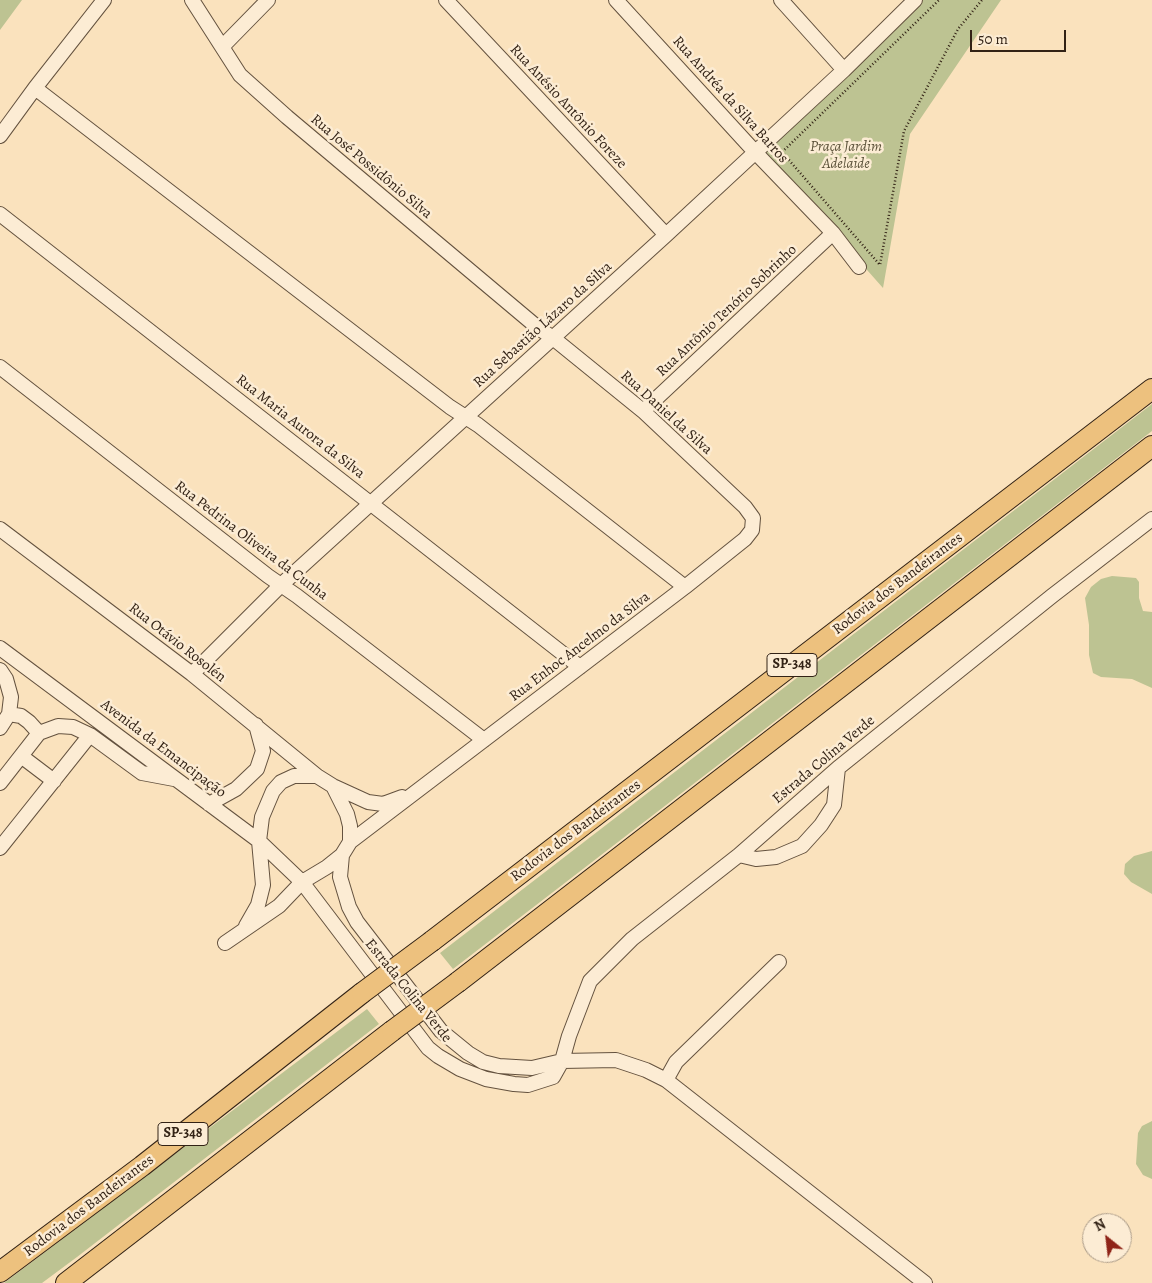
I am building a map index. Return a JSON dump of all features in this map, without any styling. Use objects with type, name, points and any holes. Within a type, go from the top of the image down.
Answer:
[{"type":"highway","name":"Rodovia dos Bandeirantes","points":[[0,1272],[142,1166],[362,993],[1152,389]]},
{"type":"highway","name":"SP-348","points":[[66,1283],[1152,446]]},
{"type":"street","points":[[0,136],[104,0]]},
{"type":"street","name":"Rua José Possidônio Silva","points":[[192,0],[240,75],[286,116],[537,327],[553,338]]},
{"type":"street","points":[[222,47],[268,0]]},
{"type":"street","name":"Rua Anésio Antônio Foreze","points":[[446,0],[666,235]]},
{"type":"street","name":"Rua Andréa da Silva Barros","points":[[616,0],[755,152],[833,233],[859,267]]},
{"type":"street","points":[[781,0],[844,70]]},
{"type":"street","name":"Rua Sebastião Lázaro da Silva","points":[[192,674],[281,585],[666,235],[844,70],[915,0]]},
{"type":"street","points":[[35,88],[465,417],[486,431],[685,588]]},
{"type":"street","name":"Rua Maria Aurora da Silva","points":[[0,214],[580,667]]},
{"type":"street","name":"Rua Antônio Tenório Sobrinho","points":[[643,411],[833,233]]},
{"type":"street","name":"Rua Daniel da Silva","points":[[553,338],[643,411],[745,507],[753,518]]},
{"type":"street","name":"Rua Pedrina Oliveira da Cunha","points":[[0,367],[484,740]]},
{"type":"street","name":"Rua Enhoc Ancelmo da Silva","points":[[350,842],[685,588],[745,539],[752,530],[753,518]]},
{"type":"street","name":"Estrada Colina Verde","points":[[302,882],[428,1048],[438,1056],[472,1074],[492,1081],[528,1084],[553,1078],[562,1061],[569,1036],[590,981],[632,939],[739,855],[838,768],[1052,596],[1152,520]]},
{"type":"street","name":"Rua Otávio Rosolén","points":[[0,529],[192,674],[317,776],[333,786]]},
{"type":"street","name":"Avenida da Emancipação","points":[[0,648],[259,841],[302,882]]},
{"type":"street","points":[[0,670],[6,680],[11,697],[8,714],[0,728]]},
{"type":"street","points":[[8,714],[21,716],[39,734]]},
{"type":"street","points":[[209,804],[236,788],[257,769],[263,751],[256,725]]},
{"type":"street","points":[[0,783],[39,734],[58,726],[73,727],[90,735],[142,773],[178,780]]},
{"type":"street","points":[[0,848],[90,735]]},
{"type":"street","points":[[21,756],[54,781]]},
{"type":"street","points":[[739,855],[756,858],[776,857],[802,846],[821,825],[834,805],[838,768]]},
{"type":"street","points":[[244,929],[258,905],[263,885],[259,841],[262,818],[273,791],[281,782],[294,776],[317,776]]},
{"type":"street","points":[[225,943],[279,906],[302,882],[327,867],[342,855],[350,842],[350,826],[347,814],[333,786]]},
{"type":"street","name":"Rua Enhoc Ancelmo da Silva","points":[[333,786],[368,802],[383,804],[414,792]]},
{"type":"street","name":"Estrada Colina Verde","points":[[342,855],[340,876],[343,889],[357,922],[441,1031],[468,1053],[483,1062],[499,1066],[532,1068],[562,1061]]},
{"type":"street","points":[[666,1080],[676,1062],[778,962]]},
{"type":"street","points":[[562,1061],[616,1060],[646,1070],[666,1080],[925,1283]]},
{"type":"path","points":[[940,0],[782,152],[880,265],[904,131],[958,29],[982,0]]},
{"type":"green space","points":[[0,0],[22,0],[0,30]]},
{"type":"green space","name":"Praça Jardim Adelaide","points":[[923,0],[1001,0],[910,134],[883,288],[767,157],[766,152]]},
{"type":"green space","points":[[1152,404],[1152,431],[453,969],[440,953]]},
{"type":"green space","points":[[1112,576],[1136,578],[1139,582],[1139,598],[1143,611],[1152,612],[1152,688],[1132,679],[1101,677],[1093,673],[1089,655],[1089,625],[1085,598],[1091,587],[1101,579]]},
{"type":"green space","points":[[1152,851],[1152,894],[1131,882],[1124,874],[1125,864],[1134,856]]},
{"type":"green space","points":[[367,1009],[379,1024],[77,1257],[42,1283],[4,1283]]},
{"type":"green space","points":[[1152,1121],[1152,1179],[1143,1175],[1136,1164],[1138,1133],[1142,1126]]}]
